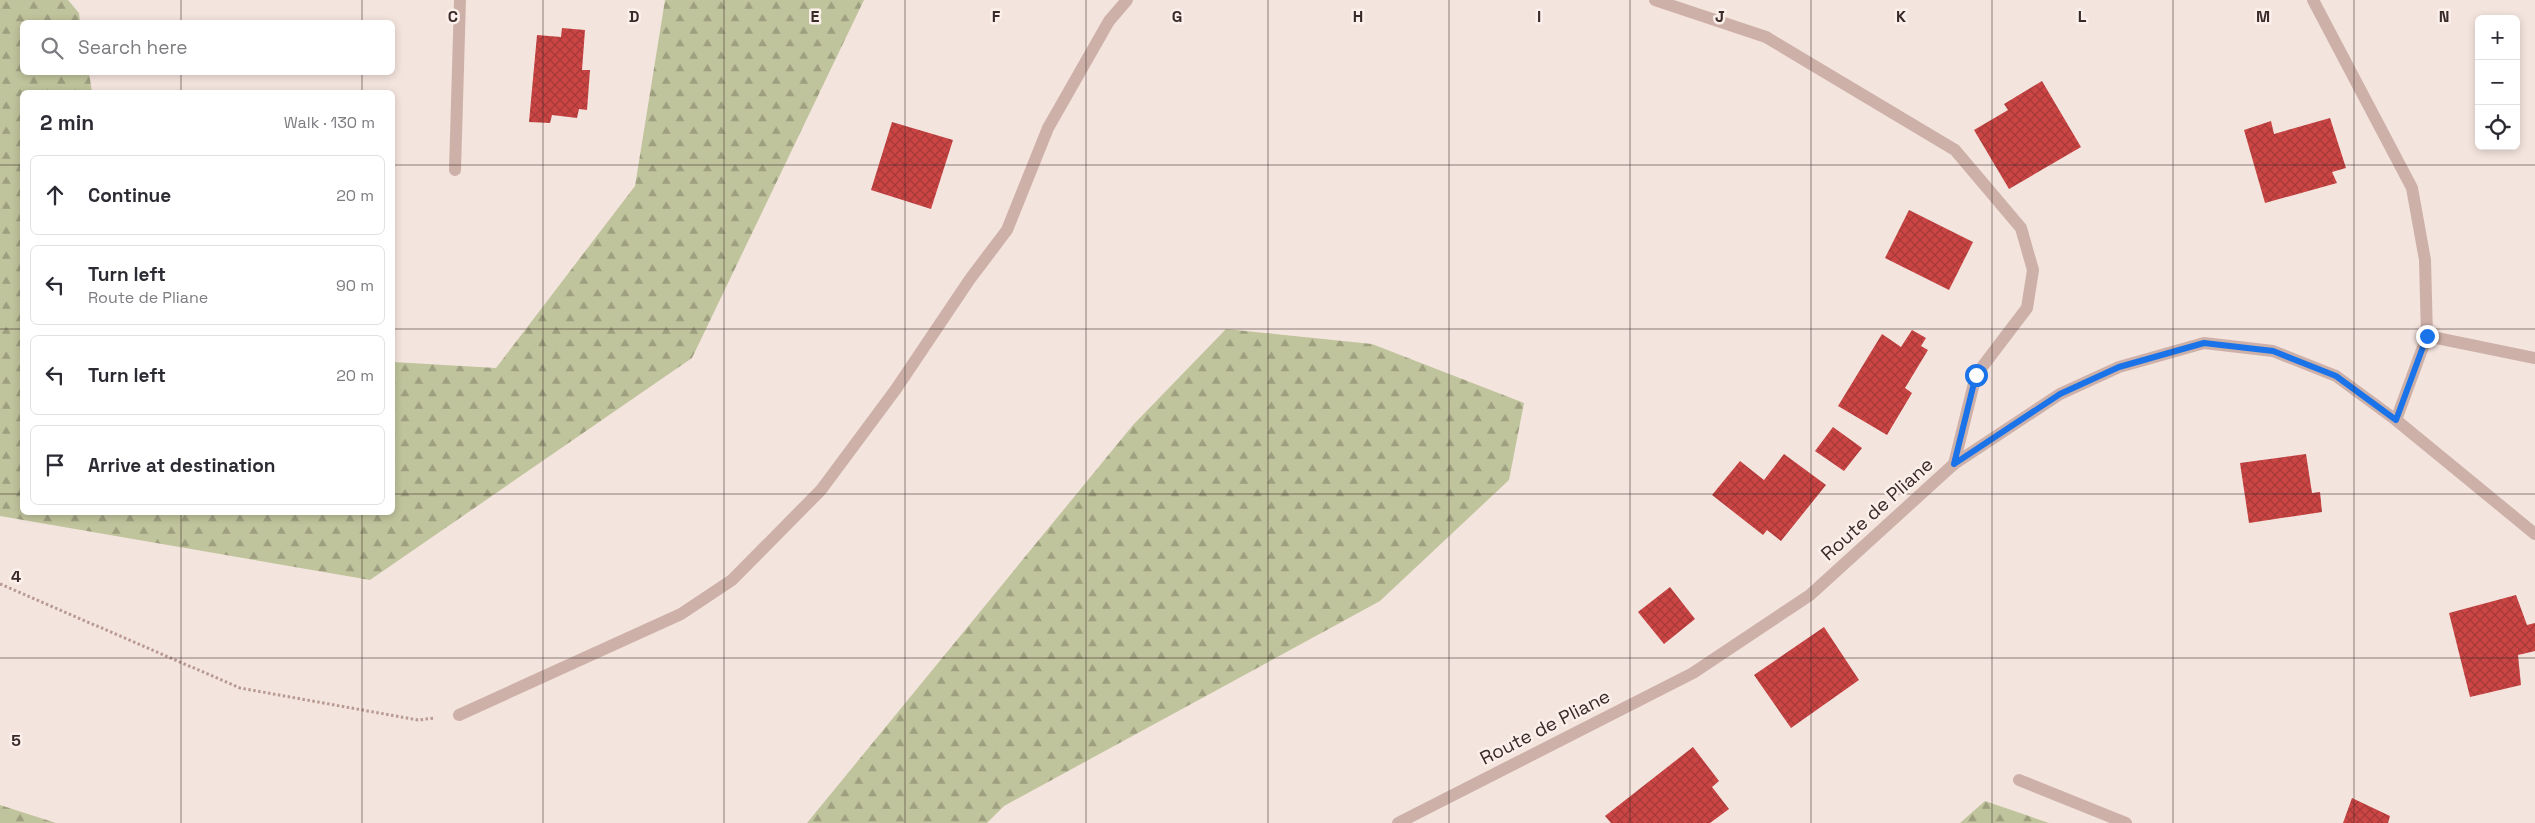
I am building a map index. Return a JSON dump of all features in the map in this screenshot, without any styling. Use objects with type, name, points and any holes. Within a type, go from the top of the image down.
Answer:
[{"type":"street","points":[[455,170],[460,0]]},
{"type":"street","points":[[459,714],[681,614],[732,580],[821,490],[896,389],[970,279],[1008,230],[1048,128],[1109,21],[1127,0]]},
{"type":"street","points":[[1655,0],[1766,37],[1955,150],[2021,228],[2033,270],[2027,308],[1976,375],[1954,464]]},
{"type":"street","points":[[2313,0],[2412,188],[2425,260],[2427,336],[2396,420]]},
{"type":"street","points":[[2427,336],[2535,358]]},
{"type":"street","name":"Route de Pliane","points":[[1398,823],[1693,673],[1810,595],[1954,464],[2060,394],[2119,367],[2204,343],[2273,351],[2336,376],[2396,420],[2535,534]]},
{"type":"street","points":[[2019,780],[2126,823]]},
{"type":"path","points":[[0,584],[240,688],[418,720],[459,714]]},
{"type":"green space","points":[[0,0],[68,0],[79,13],[80,20],[20,20],[20,75],[89,75],[92,90],[20,90],[20,515],[395,515],[395,362],[496,368],[635,186],[665,0],[864,0],[692,358],[370,580],[0,516]]},
{"type":"green space","points":[[1226,329],[1372,344],[1524,403],[1509,480],[1380,601],[1004,806],[987,823],[807,823],[1133,425]]},
{"type":"green space","points":[[1985,801],[2049,823],[1960,823]]},
{"type":"green space","points":[[0,805],[56,823],[0,823]]},
{"type":"building","points":[[562,28],[585,30],[582,70],[590,70],[587,110],[579,109],[577,118],[552,115],[550,123],[529,122],[537,35],[561,37]]},
{"type":"building","points":[[2042,81],[2081,147],[2009,189],[1974,130],[2008,110],[2004,104]]},
{"type":"building","points":[[2330,118],[2346,168],[2332,172],[2337,183],[2265,203],[2244,130],[2271,121],[2274,134]]},
{"type":"building","points":[[892,122],[953,140],[931,209],[871,190]]},
{"type":"building","points":[[1909,210],[1973,242],[1949,290],[1885,258]]},
{"type":"building","points":[[1912,330],[1926,338],[1921,346],[1928,350],[1905,388],[1912,393],[1887,435],[1838,406],[1882,334],[1901,347]]},
{"type":"building","points":[[1833,427],[1862,448],[1844,471],[1815,451]]},
{"type":"building","points":[[1784,454],[1826,485],[1781,541],[1767,530],[1763,535],[1712,495],[1740,461],[1764,480]]},
{"type":"building","points":[[2306,454],[2312,493],[2320,492],[2322,512],[2249,523],[2240,463]]},
{"type":"building","points":[[1670,587],[1695,619],[1664,644],[1638,612]]},
{"type":"building","points":[[2516,595],[2527,625],[2535,623],[2535,651],[2518,655],[2521,685],[2470,697],[2449,613]]},
{"type":"building","points":[[1824,627],[1859,680],[1791,728],[1754,675]]},
{"type":"building","points":[[1693,747],[1719,781],[1712,787],[1729,809],[1710,823],[1611,823],[1605,816]]},
{"type":"building","points":[[2352,798],[2390,816],[2388,823],[2343,823]]},
{"type":"route","points":[[1976,375],[1954,464],[2060,394],[2119,367],[2204,343],[2273,351],[2336,376],[2396,420],[2427,336]]}]
